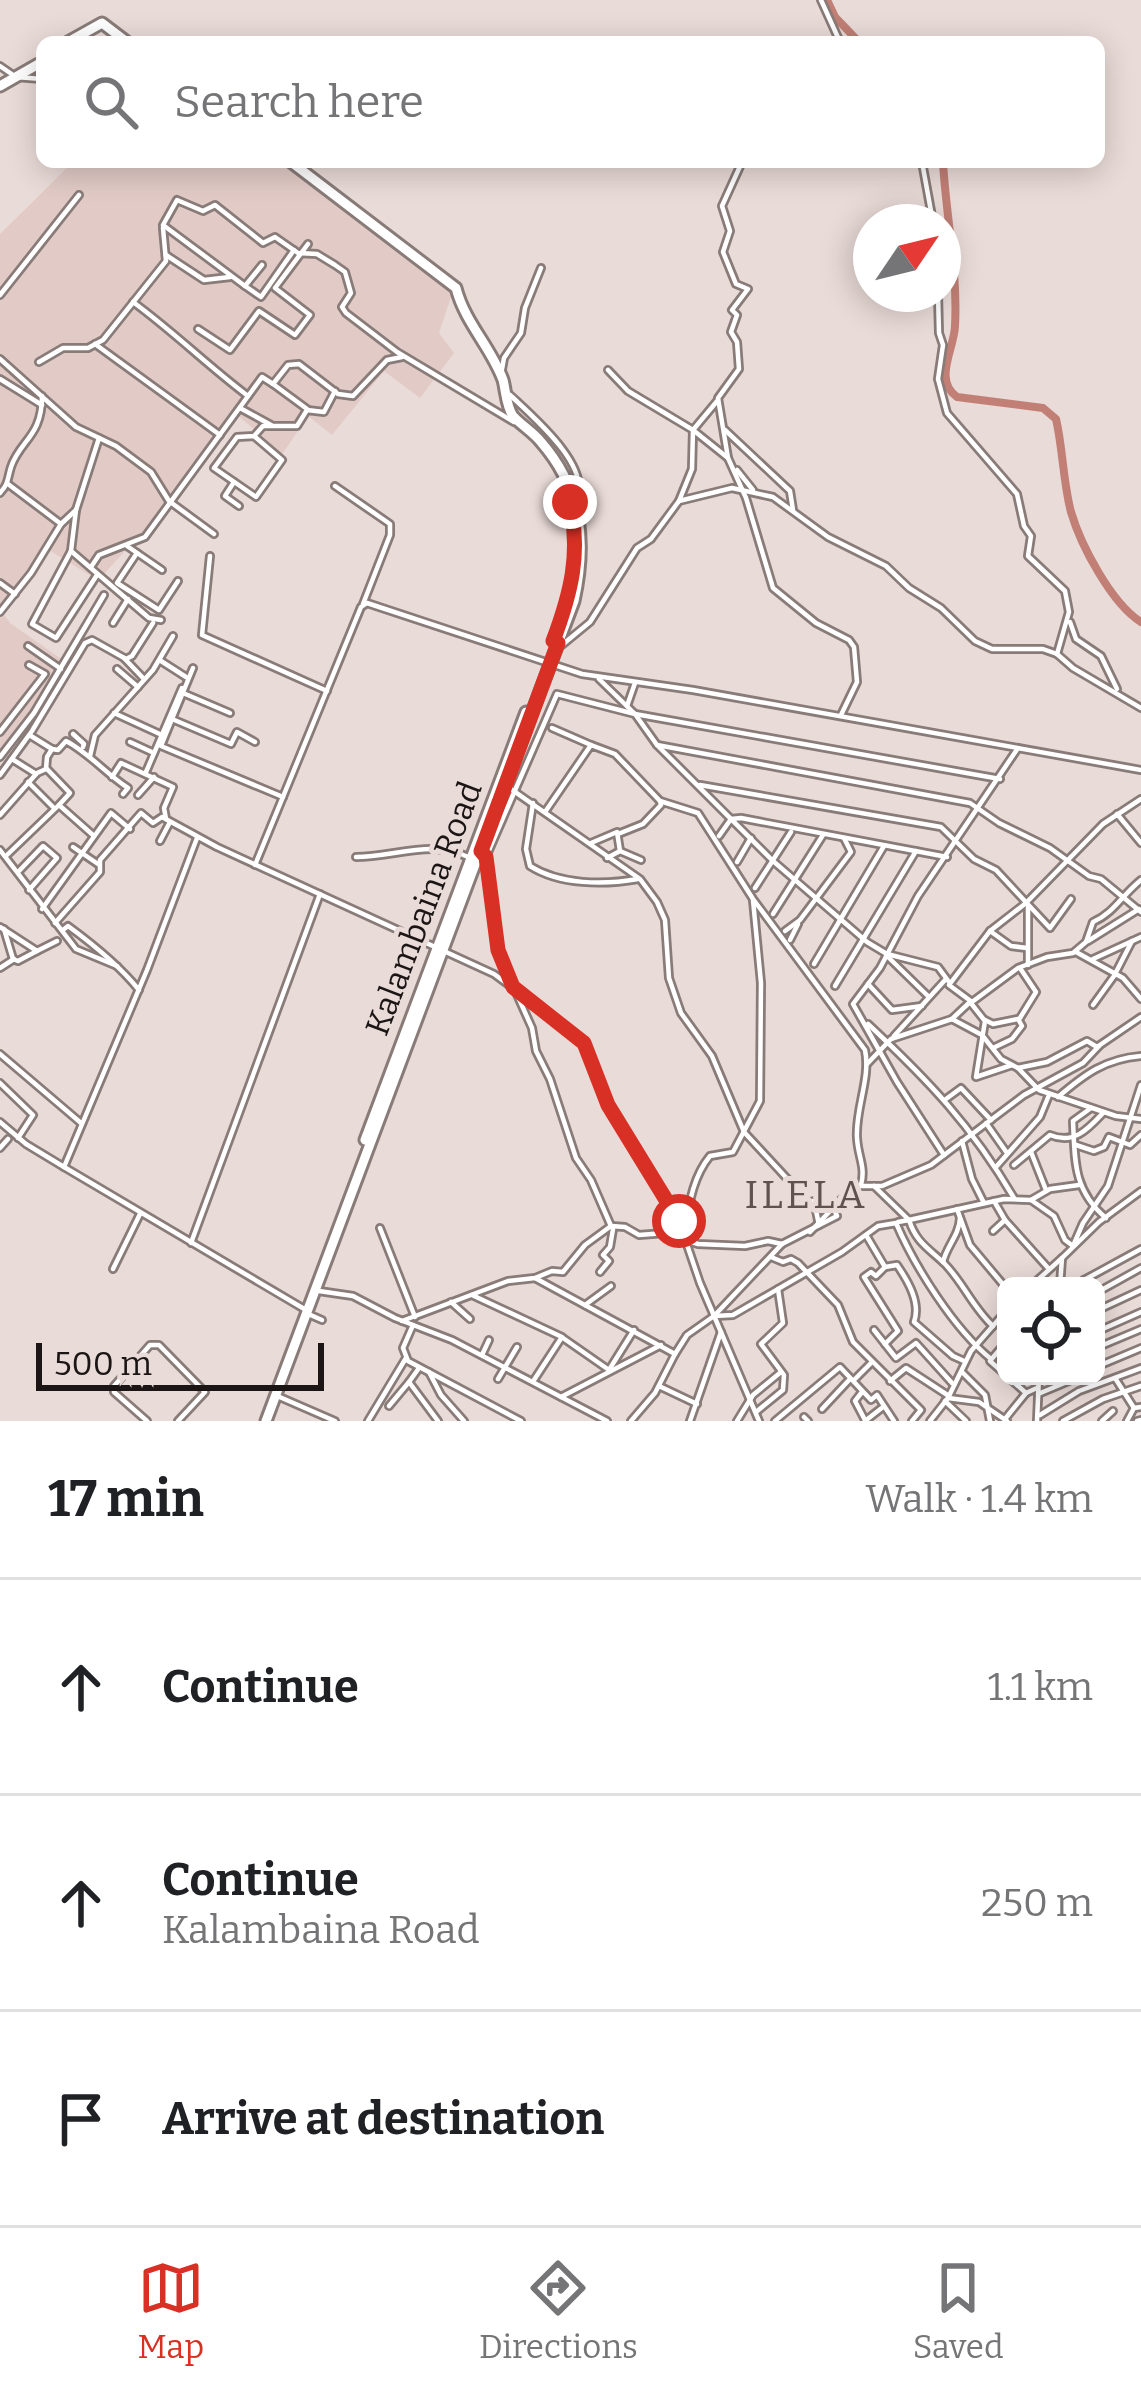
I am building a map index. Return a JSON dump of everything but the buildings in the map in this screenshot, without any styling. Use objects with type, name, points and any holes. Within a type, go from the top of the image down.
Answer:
[{"type":"main road","points":[[79,36],[102,23],[119,36]]},
{"type":"main road","points":[[0,86],[36,65]]},
{"type":"main road","points":[[299,168],[457,288],[462,311],[502,380],[511,414],[549,452],[576,501],[582,558],[574,601],[555,642]]},
{"type":"main road","name":"Kalambaina Road","points":[[264,1421],[479,855],[575,572],[574,523],[562,482],[516,421]]},
{"type":"main road","points":[[479,855],[547,664]]},
{"type":"main road","points":[[264,1421],[441,948]]},
{"type":"street","points":[[821,0],[837,36]]},
{"type":"street","points":[[1,63],[16,77],[36,79]]},
{"type":"street","points":[[555,642],[562,645],[590,622],[638,548],[651,539],[679,501],[692,469],[693,430],[740,369],[731,332],[737,315],[732,310],[748,289],[736,284],[723,252],[730,231],[722,206],[739,168]]},
{"type":"street","points":[[923,168],[930,204]]},
{"type":"street","points":[[0,295],[79,195]]},
{"type":"street","points":[[39,362],[63,348],[95,344],[133,302],[166,261],[163,225],[177,200],[203,211],[215,205],[263,243],[275,238],[298,252],[317,254],[345,272],[351,293],[343,309],[404,357],[516,421]]},
{"type":"street","points":[[163,225],[261,297],[308,244]]},
{"type":"street","points":[[198,329],[230,350],[259,311],[296,335],[310,315],[275,288],[298,252]]},
{"type":"street","points":[[166,255],[204,280],[231,277]]},
{"type":"street","points":[[245,286],[262,265]]},
{"type":"street","points":[[541,268],[521,333],[504,358],[502,380],[579,473],[581,490],[576,501]]},
{"type":"street","points":[[133,302],[248,396]]},
{"type":"street","points":[[938,312],[944,345],[938,379],[946,413],[1017,494],[1030,536],[1028,556],[1065,591],[1076,639],[1101,656],[1118,691]]},
{"type":"street","points":[[95,344],[220,435]]},
{"type":"street","points":[[273,384],[288,365],[299,364],[335,392],[353,396],[387,360],[404,357]]},
{"type":"street","points":[[0,359],[76,427],[151,472],[171,502],[214,534]]},
{"type":"street","points":[[608,370],[628,391],[693,430],[728,458],[753,491]]},
{"type":"street","points":[[91,567],[99,555],[145,537],[262,377],[307,410],[324,412],[335,392]]},
{"type":"street","points":[[0,379],[42,405]]},
{"type":"street","points":[[0,493],[8,484],[11,466],[33,436],[42,396]]},
{"type":"street","points":[[718,400],[728,458]]},
{"type":"street","points":[[240,408],[271,425]]},
{"type":"street","points":[[254,436],[263,426],[297,426],[307,410]]},
{"type":"street","points":[[725,430],[790,491],[793,510]]},
{"type":"street","points":[[254,436],[282,460],[256,497],[214,467],[237,437],[254,436]]},
{"type":"street","points":[[98,573],[56,638],[32,624],[70,551],[76,510],[99,438]]},
{"type":"street","points":[[733,466],[773,588],[854,647],[857,682],[840,717]]},
{"type":"street","points":[[234,482],[224,496],[239,506]]},
{"type":"street","points":[[8,484],[61,524]]},
{"type":"street","points":[[255,865],[390,535],[390,524],[334,487]]},
{"type":"street","points":[[679,501],[693,495],[753,491],[886,566],[975,641],[992,649],[1043,649],[1057,654],[1141,707]]},
{"type":"street","points":[[0,612],[61,524],[76,510]]},
{"type":"street","points":[[125,545],[162,571]]},
{"type":"street","points":[[70,551],[157,622],[132,656],[124,658]]},
{"type":"street","points":[[137,553],[118,583],[157,611],[178,581]]},
{"type":"street","points":[[210,556],[202,635],[327,691]]},
{"type":"street","points":[[0,583],[15,594]]},
{"type":"street","points":[[0,758],[104,595]]},
{"type":"street","points":[[113,623],[128,599]]},
{"type":"street","points":[[363,604],[596,676],[1141,770]]},
{"type":"street","points":[[1057,654],[1068,617]]},
{"type":"street","points":[[90,756],[94,735],[144,680],[173,636]]},
{"type":"street","points":[[0,775],[85,643],[92,640],[124,658],[144,680]]},
{"type":"street","points":[[28,646],[61,669]]},
{"type":"street","points":[[159,660],[186,677]]},
{"type":"street","points":[[0,732],[45,674],[29,664]]},
{"type":"street","points":[[146,772],[193,665],[161,746],[284,796]]},
{"type":"street","points":[[117,668],[138,687]]},
{"type":"street","points":[[596,676],[634,714],[657,746],[773,861],[887,954],[929,997]]},
{"type":"street","points":[[626,706],[636,682]]},
{"type":"street","points":[[183,693],[230,713]]},
{"type":"street","points":[[600,1272],[609,1262],[603,1255],[610,1247],[612,1227],[576,1158],[554,1089],[536,1052],[533,1030],[498,950],[479,855],[517,793],[557,694],[634,714],[1000,779]]},
{"type":"street","points":[[114,713],[162,735]]},
{"type":"street","points":[[172,719],[232,744],[237,732],[256,742]]},
{"type":"street","points":[[551,728],[615,754],[660,801],[698,813],[753,899],[866,1050],[857,1138],[866,1171],[861,1185]]},
{"type":"street","points":[[73,734],[84,744],[82,748]]},
{"type":"street","points":[[29,735],[52,749],[58,750],[66,741],[82,748],[128,788],[123,794]]},
{"type":"street","points":[[130,742],[154,753]]},
{"type":"street","points":[[545,812],[591,745]]},
{"type":"street","points":[[657,746],[979,807],[998,823],[1050,848],[1123,894],[1140,911],[1076,952],[1020,968],[952,1019],[890,1041]]},
{"type":"street","points":[[944,1155],[854,1004],[918,896],[1018,748]]},
{"type":"street","points":[[52,749],[46,769],[70,793],[3,854],[62,931],[88,956],[118,965]]},
{"type":"street","points":[[12,759],[36,774]]},
{"type":"street","points":[[112,778],[121,764],[173,787],[164,808],[168,821],[160,841]]},
{"type":"street","points":[[0,815],[46,769]]},
{"type":"street","points":[[139,795],[154,777]]},
{"type":"street","points":[[28,782],[94,836]]},
{"type":"street","points":[[506,785],[639,878],[665,920],[668,978],[681,1013],[712,1056],[744,1132],[805,1204],[814,1202],[818,1223]]},
{"type":"street","points":[[699,787],[941,826],[996,870],[1050,928],[1071,899]]},
{"type":"street","points":[[867,1064],[990,931],[1027,904],[1087,838],[1141,799]]},
{"type":"street","points":[[588,844],[643,824],[661,806],[660,801]]},
{"type":"street","points":[[532,803],[526,849],[530,866],[543,874],[586,882],[639,878]]},
{"type":"street","points":[[42,909],[112,813],[130,829]]},
{"type":"street","points":[[98,864],[141,813],[153,823],[162,817],[197,838],[441,948],[513,987],[584,1043],[608,1105],[686,1237],[759,1421]]},
{"type":"street","points":[[1117,814],[1141,843]]},
{"type":"street","points":[[731,820],[947,857]]},
{"type":"street","points":[[719,836],[731,820]]},
{"type":"street","points":[[754,887],[792,830]]},
{"type":"street","points":[[28,833],[57,858],[29,890]]},
{"type":"street","points":[[618,834],[620,851]]},
{"type":"street","points":[[773,914],[823,835]]},
{"type":"street","points":[[64,1167],[197,838]]},
{"type":"street","points":[[737,862],[751,838]]},
{"type":"street","points":[[790,940],[851,852],[844,838]]},
{"type":"street","points":[[814,964],[884,846]]},
{"type":"street","points":[[55,923],[100,872],[98,864],[74,847]]},
{"type":"street","points":[[17,873],[41,848]]},
{"type":"street","points":[[356,857],[420,849],[479,855]]},
{"type":"street","points":[[607,858],[620,851]]},
{"type":"street","points":[[620,851],[640,860]]},
{"type":"street","points":[[835,986],[916,851]]},
{"type":"street","points":[[1086,942],[1093,922],[1114,909],[1123,894],[1141,880]]},
{"type":"street","points":[[190,1245],[320,893]]},
{"type":"street","points":[[686,1237],[690,1198],[702,1166],[710,1156],[733,1152],[760,1101],[761,983],[753,899]]},
{"type":"street","points":[[1027,904],[1028,965]]},
{"type":"street","points":[[785,931],[800,920]]},
{"type":"street","points":[[62,931],[68,926],[118,965],[139,990]]},
{"type":"street","points":[[2,928],[38,951]]},
{"type":"street","points":[[2,928],[14,959]]},
{"type":"street","points":[[990,931],[1011,946],[1027,948]]},
{"type":"street","points":[[1093,959],[1141,937]]},
{"type":"street","points":[[0,968],[57,941]]},
{"type":"street","points":[[1093,1005],[1132,941]]},
{"type":"street","points":[[1076,952],[1132,985],[1141,999]]},
{"type":"street","points":[[887,954],[938,967],[985,1020],[993,1024],[1019,1020]]},
{"type":"street","points":[[993,1048],[1021,1032],[1019,1020],[1036,992],[1020,968]]},
{"type":"street","points":[[125,973],[136,976],[147,970]]},
{"type":"street","points":[[868,985],[897,1012],[922,1006]]},
{"type":"street","points":[[520,1421],[406,1358],[403,1348],[414,1321],[508,1280],[563,1272],[585,1245],[612,1227],[625,1227],[639,1235],[664,1233],[730,1245],[782,1244],[837,1216],[832,1208],[854,1186],[874,1186],[926,1168],[1024,1095],[1083,1063],[1141,1017]]},
{"type":"street","points":[[862,1019],[946,1100],[1014,1198]]},
{"type":"street","points":[[952,1019],[984,1036],[1039,1090],[1136,1120]]},
{"type":"street","points":[[985,1020],[976,1077],[1047,1062],[1075,1044],[1087,1041],[1099,1046]]},
{"type":"street","points":[[0,1054],[81,1124]]},
{"type":"street","points":[[1058,1097],[1091,1069],[1118,1058],[1141,1056]]},
{"type":"street","points":[[0,1083],[33,1115],[18,1138]]},
{"type":"street","points":[[1073,1246],[1108,1186],[1120,1143],[1136,1120],[1141,1085]]},
{"type":"street","points":[[946,1100],[961,1088],[1008,1154]]},
{"type":"street","points":[[996,1167],[1040,1118],[1049,1095]]},
{"type":"street","points":[[1090,1108],[1073,1121],[1079,1185],[1106,1217]]},
{"type":"street","points":[[1073,1140],[1103,1113]]},
{"type":"street","points":[[0,1122],[18,1138],[190,1245],[322,1320]]},
{"type":"street","points":[[1013,1165],[1050,1135],[1094,1151],[1104,1147],[1109,1137],[1130,1145],[1141,1135]]},
{"type":"street","points":[[0,1148],[8,1139]]},
{"type":"street","points":[[962,1141],[972,1179],[985,1203]]},
{"type":"street","points":[[1031,1152],[1047,1191]]},
{"type":"street","points":[[1030,1200],[1047,1191],[1079,1185]]},
{"type":"street","points":[[874,1186],[909,1220],[930,1255],[943,1262],[993,1326]]},
{"type":"street","points":[[1041,1277],[1141,1191]]},
{"type":"street","points":[[714,1316],[734,1315],[878,1226],[985,1203],[1030,1200],[1054,1216],[1073,1246]]},
{"type":"street","points":[[994,1202],[1049,1269]]},
{"type":"street","points":[[957,1210],[970,1245],[997,1277]]},
{"type":"street","points":[[113,1269],[140,1214]]},
{"type":"street","points":[[943,1262],[960,1219]]},
{"type":"street","points":[[993,1231],[1005,1220]]},
{"type":"street","points":[[896,1222],[949,1315],[1026,1393]]},
{"type":"street","points":[[380,1228],[414,1321]]},
{"type":"street","points":[[866,1235],[885,1267]]},
{"type":"street","points":[[631,1421],[659,1386],[687,1335],[714,1316],[782,1244]]},
{"type":"street","points":[[1095,1277],[1141,1249]]},
{"type":"street","points":[[771,1257],[783,1262],[791,1258],[838,1305],[853,1342],[921,1410],[912,1421]]},
{"type":"street","points":[[1061,1277],[1062,1258]]},
{"type":"street","points":[[884,1344],[898,1330],[864,1277],[897,1265],[918,1311],[914,1322],[964,1361]]},
{"type":"street","points":[[1105,1288],[1141,1268]]},
{"type":"street","points":[[535,1278],[675,1354]]},
{"type":"street","points":[[585,1305],[610,1286]]},
{"type":"street","points":[[756,1412],[783,1390],[781,1372],[761,1344],[783,1323],[778,1289]]},
{"type":"street","points":[[1105,1305],[1141,1290]]},
{"type":"street","points":[[315,1291],[353,1296],[402,1321],[414,1321],[608,1421]]},
{"type":"street","points":[[472,1294],[562,1337],[609,1370]]},
{"type":"street","points":[[451,1302],[470,1319]]},
{"type":"street","points":[[1105,1328],[1141,1312]]},
{"type":"street","points":[[930,1421],[948,1398],[964,1361],[997,1321]]},
{"type":"street","points":[[1105,1344],[1141,1329]]},
{"type":"street","points":[[609,1370],[634,1330]]},
{"type":"street","points":[[874,1330],[896,1358],[916,1343],[954,1385]]},
{"type":"street","points":[[690,1421],[721,1332]]},
{"type":"street","points":[[532,1382],[562,1337]]},
{"type":"street","points":[[482,1355],[489,1340]]},
{"type":"street","points":[[147,1421],[114,1392],[114,1386],[151,1345],[159,1345],[205,1392],[178,1421]]},
{"type":"street","points":[[561,1396],[661,1345]]},
{"type":"street","points":[[498,1379],[518,1347]]},
{"type":"street","points":[[1105,1363],[1141,1348]]},
{"type":"street","points":[[992,1359],[997,1353]]},
{"type":"street","points":[[368,1421],[406,1358]]},
{"type":"street","points":[[822,1409],[871,1363]]},
{"type":"street","points":[[775,1421],[840,1367],[871,1400],[877,1395],[894,1421]]},
{"type":"street","points":[[389,1406],[424,1368]]},
{"type":"street","points":[[424,1368],[464,1421]]},
{"type":"street","points":[[890,1381],[906,1368],[948,1398],[966,1421]]},
{"type":"street","points":[[1038,1418],[1088,1388],[1141,1368]]},
{"type":"street","points":[[960,1370],[977,1383],[990,1421]]},
{"type":"street","points":[[736,1421],[750,1399],[781,1372]]},
{"type":"street","points":[[1114,1376],[1121,1392],[1138,1408],[1126,1421]]},
{"type":"street","points":[[409,1382],[439,1421]]},
{"type":"street","points":[[1038,1385],[1038,1418]]},
{"type":"street","points":[[948,1398],[979,1402],[1006,1420],[1026,1393],[1059,1385]]},
{"type":"street","points":[[659,1386],[697,1404]]},
{"type":"street","points":[[1064,1421],[1094,1403],[1141,1386]]},
{"type":"street","points":[[1088,1388],[1094,1403]]},
{"type":"street","points":[[862,1392],[855,1401],[865,1421],[883,1407]]},
{"type":"street","points":[[275,1395],[335,1421]]},
{"type":"street","points":[[432,1410],[446,1401]]},
{"type":"street","points":[[1102,1421],[1113,1411]]},
{"type":"shaded area","points":[[67,168],[294,168],[453,291],[439,333],[454,353],[420,398],[384,371],[332,435],[308,416],[279,459],[238,416],[147,539],[142,537],[102,576],[96,579],[44,547],[0,608],[0,234]]},
{"type":"shaded area","points":[[0,609],[10,623],[67,663],[39,712],[0,764]]},
{"type":"waterway","points":[[827,0],[853,36]]},
{"type":"waterway","points":[[944,168],[955,305],[946,382],[957,397],[1043,408],[1056,419],[1076,526],[1109,588],[1141,622]]},
{"type":"district","name":"ILELA","points":[[806,1194]]},
{"type":"route","points":[[570,502],[577,558],[553,641],[558,643],[481,851],[486,857],[498,950],[513,987],[584,1043],[608,1105],[679,1221]]}]
